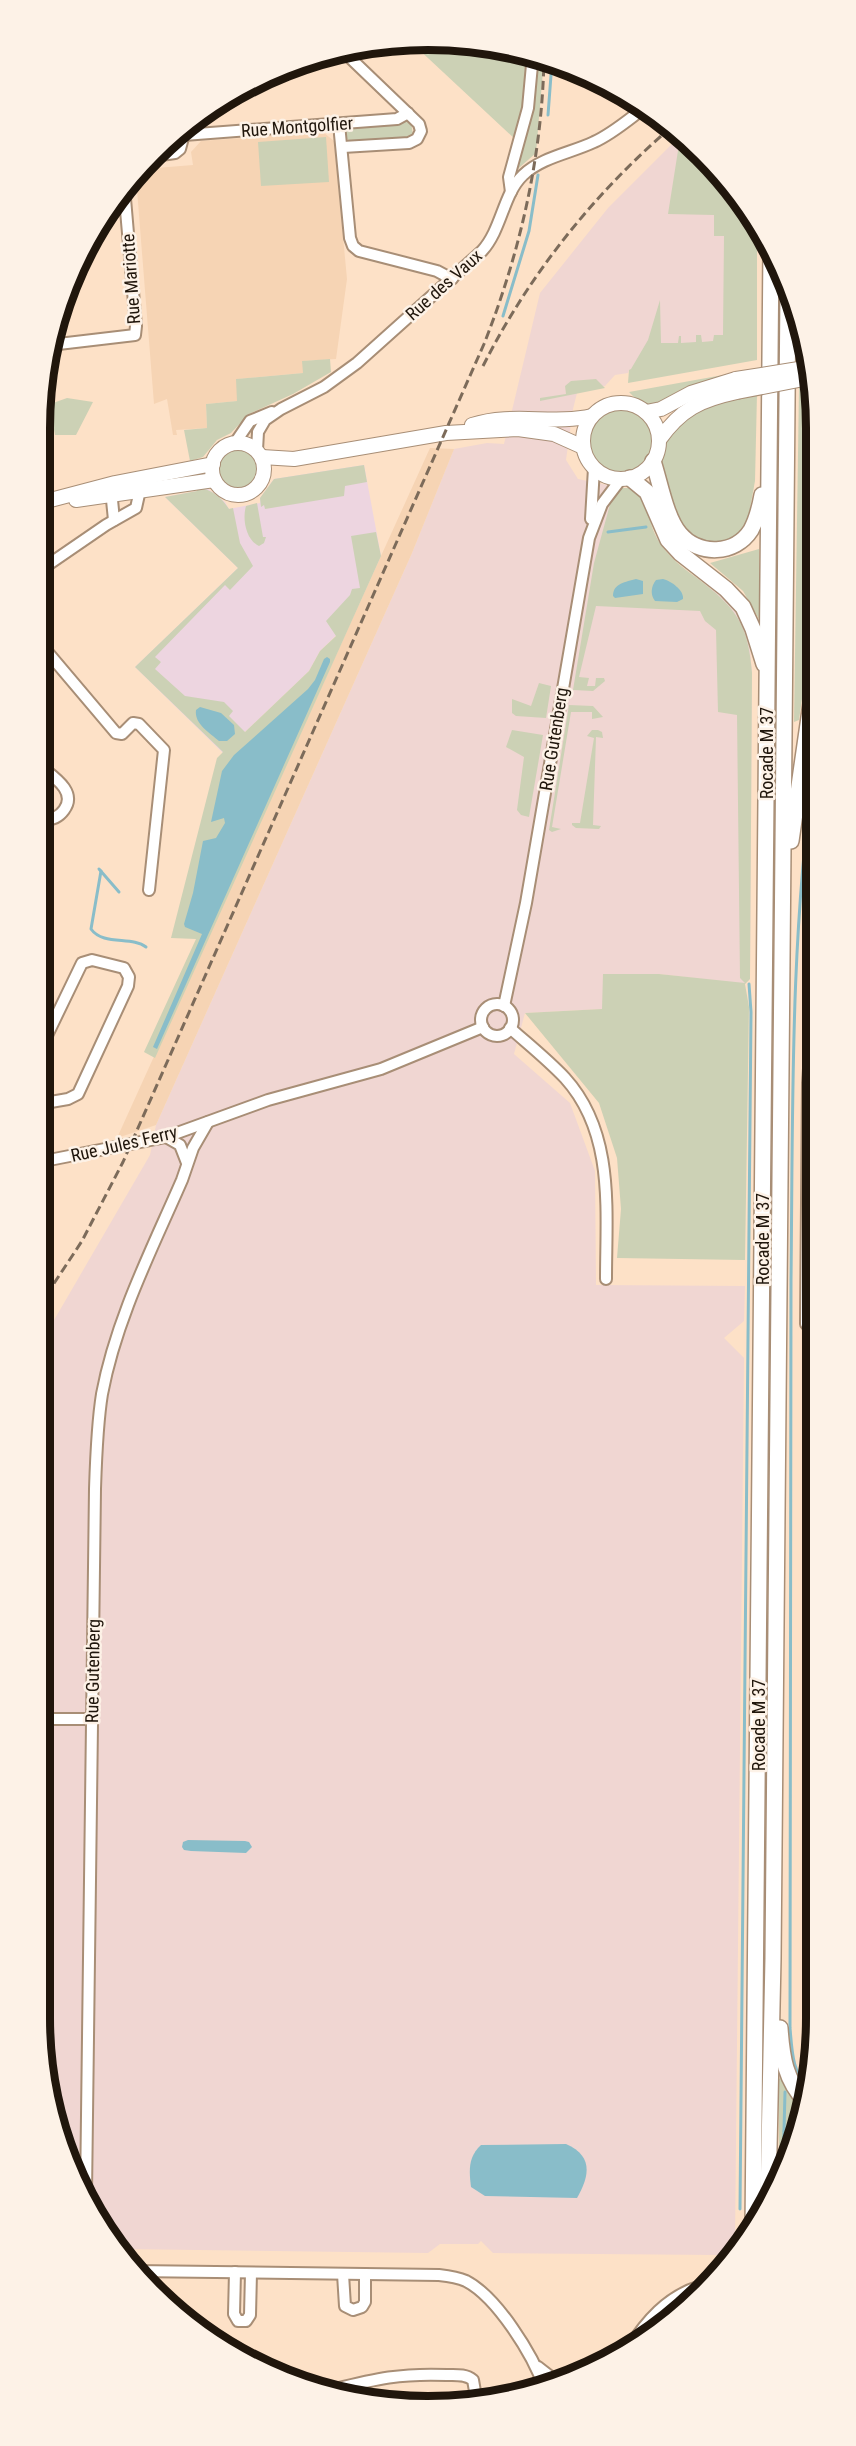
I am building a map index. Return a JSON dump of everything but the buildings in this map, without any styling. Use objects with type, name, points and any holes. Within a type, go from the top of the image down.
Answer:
[{"type":"highway","name":"Rocade M 37","points":[[753,2212],[771,268]]},
{"type":"highway","name":"Rocade M 37","points":[[768,2182],[773,1958],[788,311]]},
{"type":"highway","points":[[653,461],[673,523],[679,533],[689,543],[711,550],[735,546],[751,530],[761,502],[768,465]]},
{"type":"highway","points":[[626,478],[647,492],[668,540],[680,553],[726,589],[742,607],[753,628],[760,658],[767,671]]},
{"type":"highway","points":[[782,898],[806,737]]},
{"type":"highway","points":[[773,1958],[784,2066],[799,2093]]},
{"type":"main road","points":[[659,440],[657,430],[645,412],[636,406],[618,403],[601,408],[592,416],[586,425],[583,447],[586,458],[604,475],[626,478],[639,474],[653,461],[659,440],[672,421],[694,406],[737,386],[801,369]]},
{"type":"main road","points":[[645,412],[661,409],[691,393],[803,378]]},
{"type":"main road","points":[[452,432],[482,422],[510,418],[572,419],[592,416]]},
{"type":"main road","points":[[264,474],[294,459],[452,432],[526,429],[554,434],[583,447]]},
{"type":"main road","points":[[235,443],[251,445],[259,453],[265,465],[264,474],[259,485],[245,494],[230,494],[214,480],[213,464],[220,450],[235,443]]},
{"type":"main road","points":[[259,453],[294,459]]},
{"type":"main road","points":[[50,502],[116,489],[213,464]]},
{"type":"main road","points":[[116,489],[141,490],[214,480]]},
{"type":"street","points":[[343,147],[409,143],[417,139],[420,131],[419,124],[350,58]]},
{"type":"street","points":[[511,192],[509,177],[528,108],[532,64]]},
{"type":"street","name":"Rue Montgolfier","points":[[189,135],[397,119],[408,113]]},
{"type":"street","name":"Rue des Vaux","points":[[259,453],[258,432],[262,424],[281,409],[341,376],[452,279],[490,242],[511,192],[521,176],[534,166],[604,137],[638,113]]},
{"type":"street","points":[[339,123],[350,238],[353,246],[359,250],[437,271],[452,279]]},
{"type":"street","points":[[167,153],[180,149],[183,139]]},
{"type":"street","name":"Rue Mariotte","points":[[59,344],[135,335],[125,202]]},
{"type":"street","name":"Rue des Vaux","points":[[235,443],[250,421],[281,409]]},
{"type":"street","points":[[589,537],[594,468]]},
{"type":"street","name":"Rue Gutenberg","points":[[504,1006],[526,903],[589,537],[599,510],[626,478]]},
{"type":"street","points":[[114,520],[116,489]]},
{"type":"street","points":[[50,564],[114,520],[136,508],[141,490]]},
{"type":"street","points":[[50,655],[116,733],[122,734],[133,723],[139,724],[164,750],[149,890]]},
{"type":"street","points":[[50,775],[66,789],[69,799],[66,808],[50,819]]},
{"type":"street","points":[[50,1029],[82,963],[92,960],[124,968],[129,977],[128,986],[81,1089],[78,1094],[68,1099],[50,1102]]},
{"type":"street","points":[[494,1004],[504,1006],[512,1016],[510,1028],[502,1035],[491,1034],[483,1027],[481,1018],[486,1009],[494,1004]]},
{"type":"street","points":[[208,1122],[268,1100],[381,1069],[483,1027]]},
{"type":"street","points":[[510,1028],[565,1078],[584,1106],[599,1139],[606,1174],[606,1279]]},
{"type":"street","name":"Rue Gutenberg","points":[[86,2179],[95,1490],[102,1395],[115,1341],[187,1163],[208,1122]]},
{"type":"street","name":"Rue Jules Ferry","points":[[50,1160],[166,1137],[208,1122]]},
{"type":"street","points":[[166,1137],[180,1145],[187,1163]]},
{"type":"street","points":[[50,1719],[92,1719]]},
{"type":"street","points":[[235,2272],[234,2314],[238,2321],[242,2322],[246,2321],[250,2315],[251,2273]]},
{"type":"street","points":[[148,2274],[235,2272],[439,2275],[467,2282],[496,2307],[536,2365],[550,2376]]},
{"type":"street","points":[[344,2274],[345,2306],[353,2310],[362,2307],[365,2302],[365,2274]]},
{"type":"street","points":[[641,2331],[661,2308],[674,2298],[691,2291]]},
{"type":"street","points":[[536,2365],[541,2379]]},
{"type":"street","points":[[344,2387],[390,2376],[420,2374],[463,2376],[473,2380],[475,2393]]},
{"type":"shaded area","points":[[323,132],[334,141],[347,279],[336,359],[303,361],[303,373],[237,379],[237,401],[206,404],[207,428],[176,430],[177,435],[173,435],[167,399],[154,404],[137,186],[152,168],[193,165],[191,152],[201,141]]},
{"type":"shaded area","points":[[675,141],[698,162],[738,215],[721,358],[629,370],[628,373],[615,375],[605,386],[577,393],[566,460],[578,479],[630,488],[644,501],[652,530],[666,552],[676,563],[721,596],[735,611],[743,627],[750,649],[752,673],[750,979],[745,984],[659,974],[603,975],[603,1009],[525,1013],[514,1054],[570,1103],[595,1171],[596,1285],[745,1286],[744,1321],[724,1338],[744,1358],[735,2239],[718,2255],[493,2253],[481,2241],[478,2244],[440,2244],[428,2253],[129,2249],[100,2207],[78,2163],[62,2116],[50,2043],[50,1327],[150,1155],[156,1125],[412,553],[454,449],[487,443],[504,444],[540,293],[608,208]]},
{"type":"shaded area","points":[[430,448],[454,449],[412,553],[156,1125],[117,1138]]},
{"type":"shaded area","points":[[364,465],[381,556],[351,621],[320,651],[309,671],[223,753],[135,667],[238,568],[165,497],[197,491],[197,488],[207,488],[225,502],[229,509],[260,503],[260,498],[274,479]]},
{"type":"green space","points":[[419,50],[477,53],[526,62],[543,68],[536,153],[504,181],[516,140]]},
{"type":"green space","points":[[411,123],[413,134],[407,139],[352,143],[345,137],[346,130],[352,126]]},
{"type":"green space","points":[[326,137],[329,182],[261,186],[258,142]]},
{"type":"green space","points":[[679,144],[713,178],[757,241],[757,360],[628,383],[629,370],[648,340],[660,300],[661,343],[678,343],[679,336],[681,336],[681,343],[696,342],[696,335],[701,335],[702,342],[713,341],[714,335],[723,335],[724,236],[714,236],[714,215],[668,214]]},
{"type":"green space","points":[[330,359],[331,372],[293,394],[249,414],[231,433],[217,440],[203,457],[190,461],[184,430],[207,428],[206,404],[237,401],[236,379],[303,373],[302,361]]},
{"type":"green space","points":[[734,373],[680,390],[655,405],[640,403],[629,392]]},
{"type":"green space","points":[[596,379],[605,388],[540,401],[540,398],[566,394],[565,386],[571,381]]},
{"type":"green space","points":[[804,386],[806,403],[806,671],[799,720],[794,722],[799,387]]},
{"type":"green space","points":[[757,394],[755,481],[747,525],[738,535],[724,543],[714,544],[693,538],[680,524],[660,462],[665,441],[673,425],[711,402]]},
{"type":"green space","points":[[67,398],[93,402],[76,435],[55,435],[50,404]]},
{"type":"green space","points":[[620,410],[638,415],[643,419],[647,424],[652,442],[647,460],[643,465],[638,469],[620,474],[602,469],[597,465],[593,460],[588,442],[593,424],[597,419],[602,415]]},
{"type":"green space","points":[[239,448],[254,454],[260,469],[254,484],[239,490],[224,484],[218,469],[224,454]]},
{"type":"green space","points":[[364,465],[367,482],[345,486],[344,496],[265,509],[264,505],[261,507],[260,498],[274,479]]},
{"type":"green space","points":[[197,488],[211,492],[229,509],[233,508],[240,543],[253,566],[230,590],[225,585],[155,657],[161,662],[155,669],[185,696],[224,702],[233,711],[229,716],[245,732],[309,671],[320,651],[336,636],[326,621],[350,595],[352,589],[360,588],[351,536],[376,532],[381,556],[155,1058],[144,1052],[196,939],[171,938],[217,758],[223,752],[135,667],[238,568],[165,497],[197,491]]},
{"type":"green space","points":[[622,488],[630,488],[642,500],[656,536],[668,553],[721,598],[738,618],[750,656],[752,673],[750,979],[745,984],[749,1007],[745,1260],[617,1258],[621,1209],[617,1158],[599,1103],[525,1013],[602,1009],[603,974],[659,974],[745,983],[740,978],[737,715],[718,712],[716,630],[705,621],[700,611],[596,606],[579,677],[589,678],[587,686],[595,686],[596,678],[604,678],[605,681],[593,691],[573,690],[594,563],[612,497]]},
{"type":"green space","points":[[257,503],[263,537],[266,537],[264,543],[259,546],[248,534],[245,517],[246,506]]},
{"type":"green space","points":[[759,549],[759,619],[743,591],[710,563]]},
{"type":"green space","points":[[539,683],[551,686],[546,718],[516,716],[512,713],[512,699],[531,706]]},
{"type":"green space","points":[[569,705],[593,706],[603,717],[592,719],[592,712],[571,712],[552,827],[561,829],[552,832],[549,830]]},
{"type":"green space","points":[[512,730],[543,735],[529,817],[521,815],[517,810],[524,757],[506,747]]},
{"type":"green space","points":[[592,730],[602,732],[603,738],[596,737],[593,825],[601,826],[599,829],[576,828],[572,823],[580,823],[594,738],[587,736]]},
{"type":"green space","points":[[781,2078],[798,2099],[779,2160],[779,2079]]},
{"type":"water","points":[[636,579],[643,581],[643,594],[615,598],[613,596],[615,588],[624,582]]},
{"type":"water","points":[[663,579],[676,586],[683,599],[677,602],[653,599],[653,585],[656,580]]},
{"type":"water","points":[[327,657],[330,662],[157,1049],[153,1047],[202,934],[185,927],[184,924],[193,893],[203,841],[216,838],[225,823],[224,818],[211,822],[222,771],[234,755],[308,689]]},
{"type":"water","points":[[200,707],[221,713],[234,725],[235,734],[227,741],[219,741],[197,720],[196,710]]},
{"type":"water","points":[[188,1840],[245,1841],[249,1842],[252,1847],[246,1853],[184,1850],[183,1842]]},
{"type":"water","points":[[566,2144],[581,2154],[585,2160],[585,2182],[577,2198],[485,2196],[471,2187],[470,2164],[481,2145]]},
{"type":"waterway","points":[[548,115],[551,70]]},
{"type":"waterway","points":[[503,316],[529,231],[538,175]]},
{"type":"waterway","points":[[608,532],[646,527]]},
{"type":"waterway","points":[[801,2079],[792,2052],[790,2028],[790,1374],[794,1023],[806,832]]},
{"type":"waterway","points":[[99,869],[119,892]]},
{"type":"waterway","points":[[101,871],[91,929],[103,937],[133,942],[146,947]]},
{"type":"waterway","points":[[740,2209],[751,1012],[749,984]]},
{"type":"waterway","points":[[785,2092],[784,2131],[789,2132]]},
{"type":"waterway","points":[[784,2131],[784,2147]]},
{"type":"railway","points":[[50,1289],[82,1241],[123,1162],[484,344],[508,275],[527,204],[539,132],[544,68]]},
{"type":"railway","points":[[483,366],[521,300],[564,238],[588,209],[665,133]]}]
